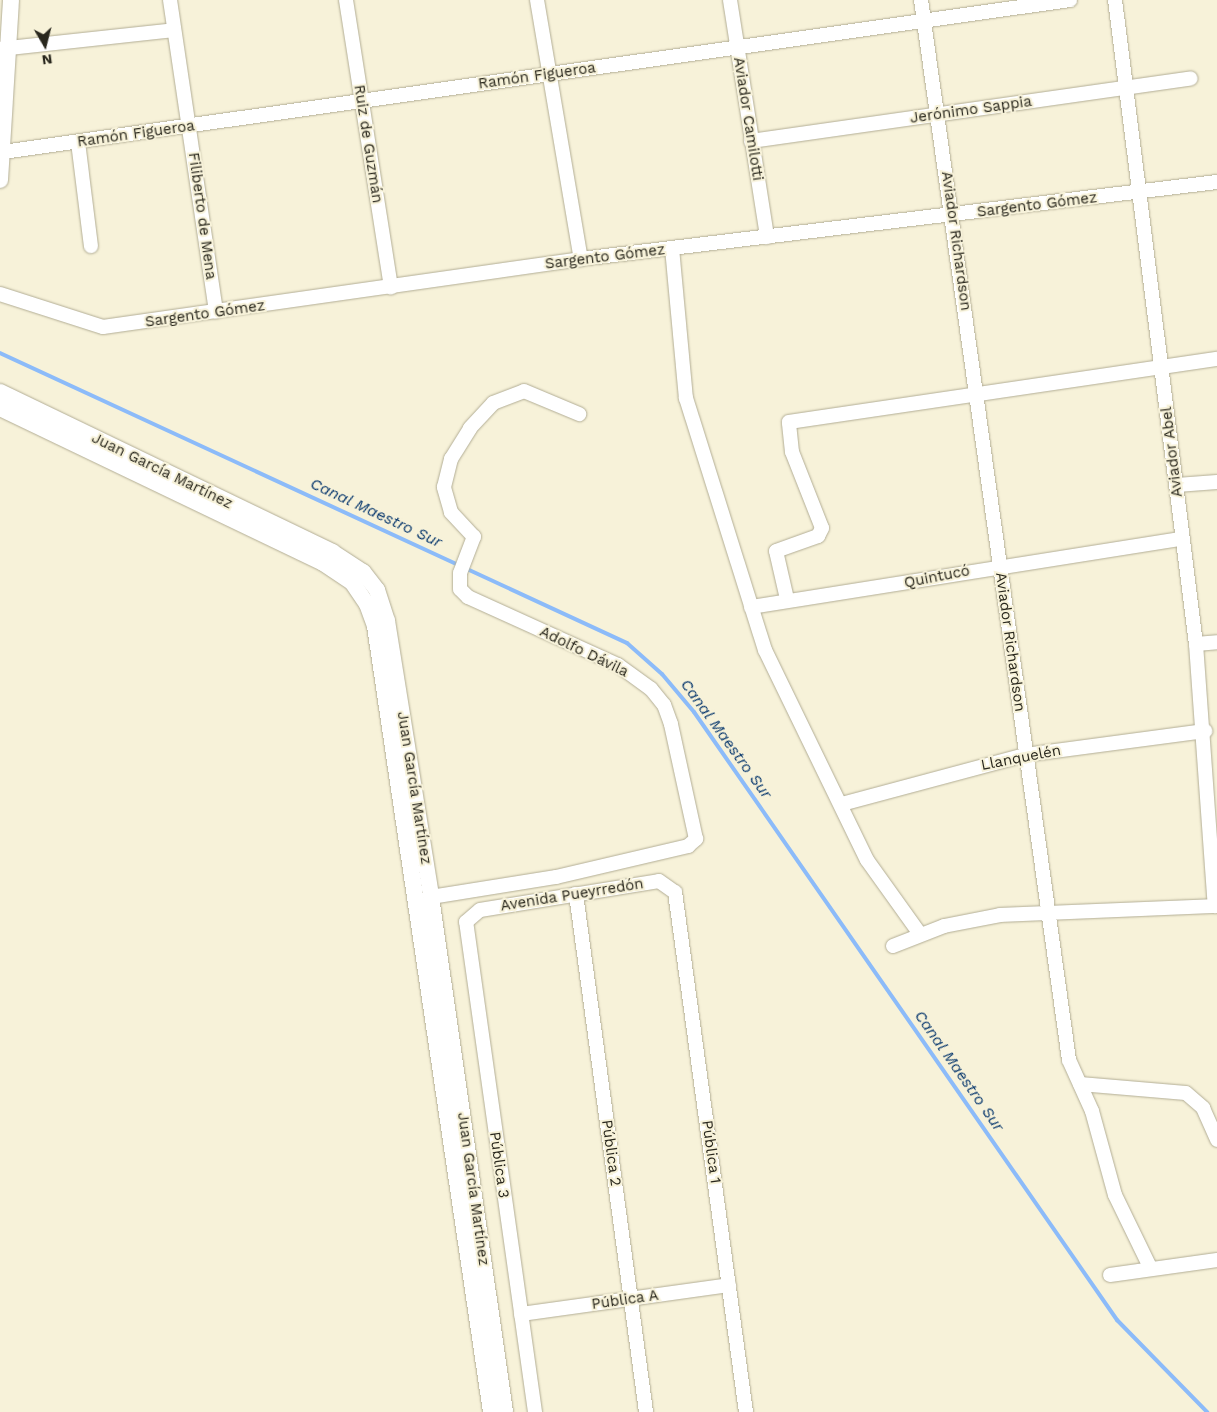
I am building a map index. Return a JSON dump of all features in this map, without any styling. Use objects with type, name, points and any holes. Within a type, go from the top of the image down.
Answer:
[{"type":"main road","points":[[0,180],[3,152],[4,49],[12,0]]},
{"type":"main road","name":"Juan García Martínez","points":[[0,392],[332,552],[371,581],[387,621],[431,897],[505,1412]]},
{"type":"main road","name":"Juan García Martínez","points":[[0,408],[322,562],[352,582],[367,604],[376,636],[491,1412]]},
{"type":"street","name":"Filiberto de Mena","points":[[170,0],[216,312]]},
{"type":"street","name":"Ruiz de Guzmán","points":[[346,0],[360,101],[391,288]]},
{"type":"street","points":[[537,0],[548,75],[582,259]]},
{"type":"street","name":"Aviador Camilotti","points":[[730,0],[766,237]]},
{"type":"street","name":"Aviador Richardson","points":[[921,0],[939,115],[1025,755],[1069,1060],[1080,1084],[1115,1194],[1152,1269]]},
{"type":"street","name":"Ramón Figueroa","points":[[3,152],[1070,0]]},
{"type":"street","name":"Aviador Abel","points":[[1115,0],[1141,192],[1196,644],[1205,731],[1216,906]]},
{"type":"street","points":[[4,49],[174,30]]},
{"type":"street","name":"Jerónimo Sappia","points":[[751,141],[1191,78]]},
{"type":"street","points":[[78,142],[91,246]]},
{"type":"street","name":"Sargento Gómez","points":[[0,294],[93,327],[391,288],[582,259],[952,217],[1217,182]]},
{"type":"street","points":[[672,248],[686,398],[751,608],[782,690],[842,804],[875,875],[920,934]]},
{"type":"street","points":[[787,599],[776,551],[818,536],[822,528],[792,452],[789,422],[1217,359]]},
{"type":"street","name":"Adolfo Dávila","points":[[431,897],[556,877],[688,846],[696,840],[671,724],[664,705],[651,689],[618,665],[468,597],[460,589],[460,573],[474,536],[450,512],[444,487],[451,459],[470,428],[493,403],[524,391],[579,414]]},
{"type":"street","points":[[1176,485],[1217,482]]},
{"type":"street","name":"Quintucó","points":[[751,608],[787,599],[1182,539]]},
{"type":"street","points":[[1196,644],[1217,642]]},
{"type":"street","name":"Llanquelén","points":[[842,804],[1025,755],[1205,731]]},
{"type":"street","name":"Avenida Pueyrredón","points":[[467,918],[480,910],[659,881],[675,892]]},
{"type":"street","name":"Pública 1","points":[[675,892],[746,1412]]},
{"type":"street","name":"Pública 2","points":[[576,894],[646,1412]]},
{"type":"street","points":[[893,946],[920,934],[1000,915],[1048,916],[1216,906]]},
{"type":"street","name":"Pública 3","points":[[467,918],[466,934],[535,1412]]},
{"type":"street","points":[[1080,1084],[1186,1093],[1204,1108],[1217,1140]]},
{"type":"street","points":[[1110,1275],[1217,1260]]},
{"type":"street","name":"Pública A","points":[[521,1314],[729,1285]]},
{"type":"waterway","name":"Canal Maestro Sur","points":[[0,353],[627,643],[662,674],[694,712],[1117,1320],[1207,1412]]}]
